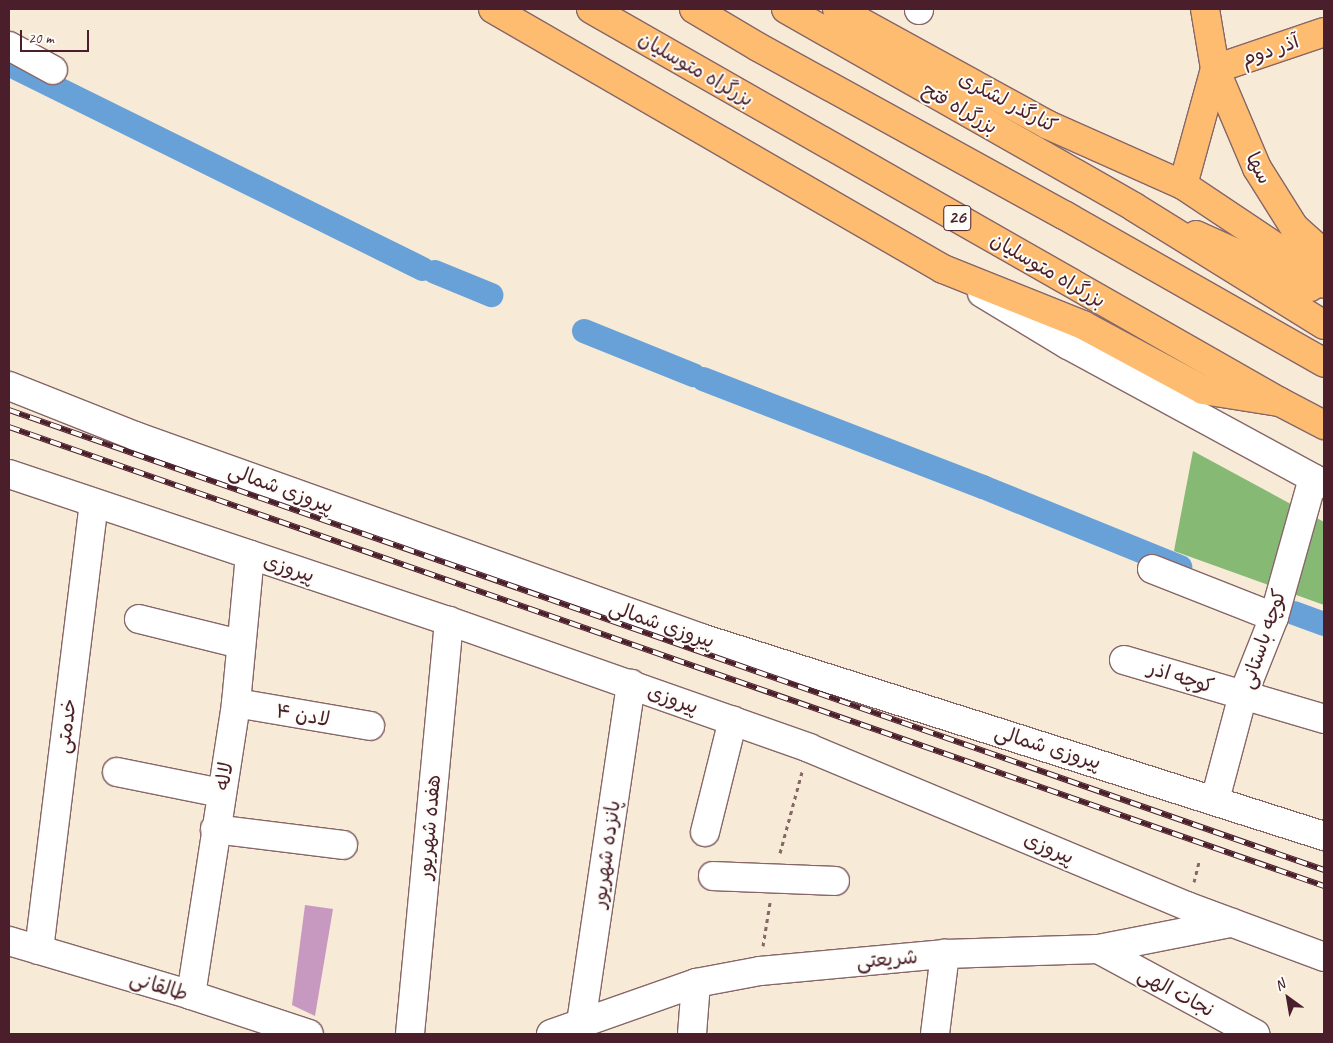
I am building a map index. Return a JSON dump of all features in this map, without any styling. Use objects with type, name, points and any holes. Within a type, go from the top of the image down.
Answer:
[{"type":"main road","points":[[493,9],[943,269],[1083,325],[1203,390],[1280,402]]},
{"type":"main road","name":"بزرگراه متوسلیان","points":[[591,9],[1280,402],[1324,425]]},
{"type":"main road","points":[[694,9],[758,47],[1064,215],[1324,363]]},
{"type":"main road","name":"بزرگراه فتح","points":[[786,9],[1134,207]]},
{"type":"main road","name":"کنارگذر لشگری","points":[[837,9],[1048,125],[1183,185],[1282,251],[1324,284]]},
{"type":"main road","name":"سها","points":[[1205,9],[1215,69],[1257,168],[1294,227],[1324,254]]},
{"type":"main road","name":"آذر دوم","points":[[1215,69],[1324,32]]},
{"type":"main road","name":"سها","points":[[1183,185],[1215,69]]},
{"type":"main road","points":[[1134,207],[1324,293]]},
{"type":"main road","points":[[1134,207],[1324,325]]},
{"type":"street","points":[[9,46],[53,70]]},
{"type":"street","points":[[943,269],[1068,345],[1319,481]]},
{"type":"street","name":"پیروزی شمالی","points":[[9,386],[134,436],[700,638],[1324,836]]},
{"type":"street","name":"پیروزی","points":[[9,474],[449,620],[733,720],[809,748],[1187,906],[1324,957]]},
{"type":"street","name":"کوچه باستانی","points":[[1215,800],[1243,695],[1274,616],[1319,481]]},
{"type":"street","name":"خدمتی","points":[[39,950],[94,503]]},
{"type":"street","name":"لاله","points":[[191,995],[236,703],[240,644],[250,555]]},
{"type":"street","points":[[1152,569],[1274,616]]},
{"type":"street","points":[[139,619],[240,644]]},
{"type":"street","name":"هفده شهریور","points":[[410,1034],[449,620]]},
{"type":"street","name":"کوچه اذر","points":[[1124,660],[1324,719]]},
{"type":"street","name":"پانزده شهریور","points":[[581,1023],[631,684]]},
{"type":"street","name":"لادن ۴","points":[[236,703],[370,726]]},
{"type":"street","points":[[705,832],[733,720]]},
{"type":"street","points":[[117,772],[221,793]]},
{"type":"street","points":[[216,829],[343,845]]},
{"type":"street","points":[[713,876],[835,881]]},
{"type":"street","name":"شریعتی","points":[[551,1034],[696,983],[760,971],[945,954],[1098,949],[1231,923]]},
{"type":"street","name":"طالقانی","points":[[9,941],[191,995],[306,1034]]},
{"type":"street","name":"نجات الهی","points":[[1098,949],[1255,1034]]},
{"type":"street","points":[[935,1034],[945,954]]},
{"type":"street","points":[[692,1034],[696,983]]},
{"type":"green space","points":[[1193,451],[1324,522],[1324,605],[1174,551]]},
{"type":"building","points":[[305,905],[333,909],[315,1016],[292,1005]]},
{"type":"waterway","points":[[12,66],[423,269]]},
{"type":"waterway","points":[[435,272],[491,295]]},
{"type":"waterway","points":[[584,331],[693,375]]},
{"type":"waterway","points":[[703,379],[983,487],[1180,567]]},
{"type":"waterway","points":[[1294,613],[1324,624]]},
{"type":"railway","points":[[9,410],[1324,870]]},
{"type":"railway","points":[[9,427],[1324,886]]}]
